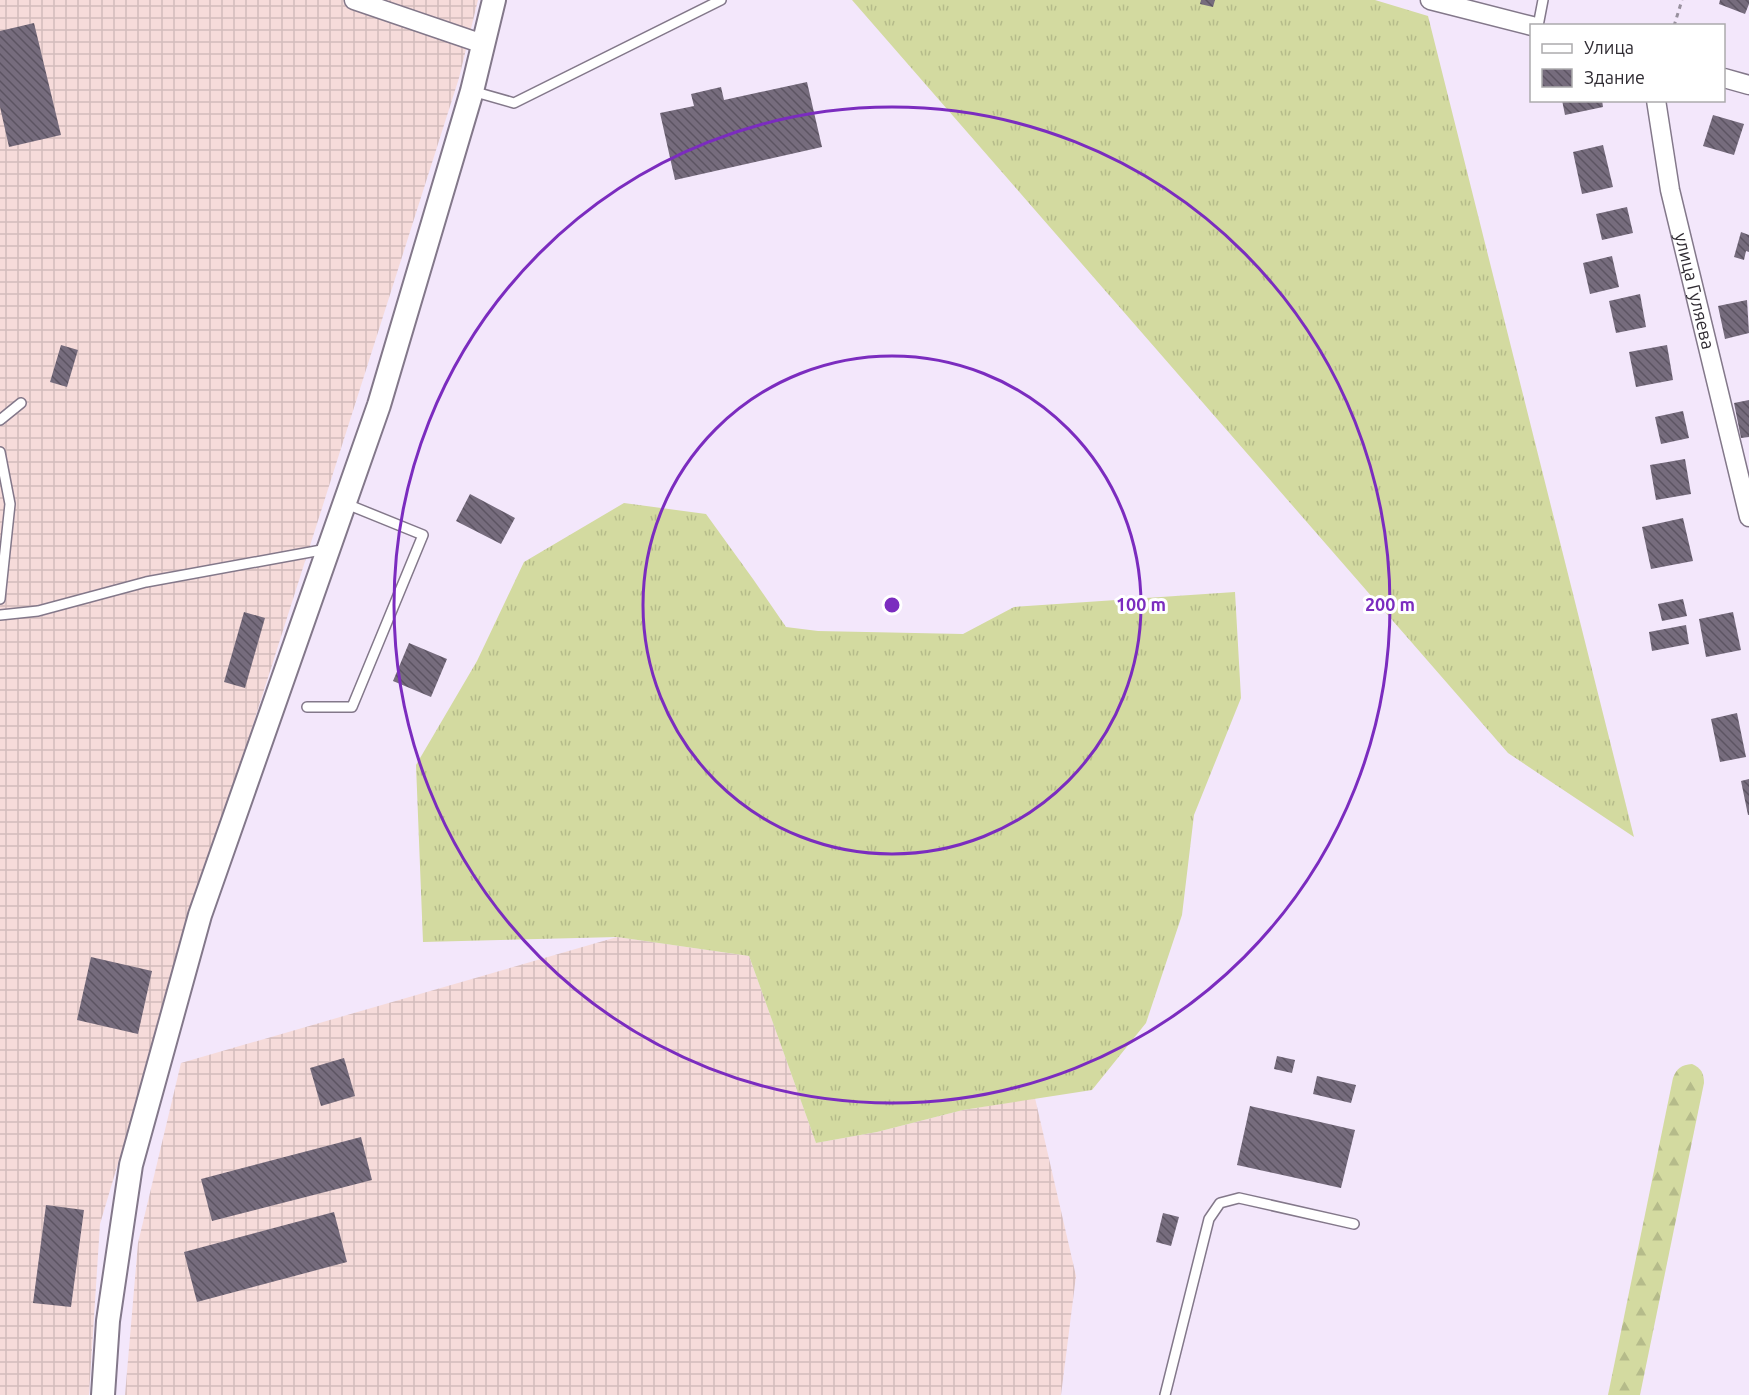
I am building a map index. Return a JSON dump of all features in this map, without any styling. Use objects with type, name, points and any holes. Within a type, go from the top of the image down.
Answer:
[{"type":"street","points":[[354,0],[483,44]]},
{"type":"street","points":[[103,1395],[108,1321],[131,1165],[200,915],[379,405],[472,92],[494,0]]},
{"type":"street","points":[[1430,0],[1530,25]]},
{"type":"street","points":[[1725,78],[1749,85]]},
{"type":"street","name":"улица Гуляева","points":[[1656,102],[1670,190],[1745,478],[1749,517]]},
{"type":"lane","points":[[472,92],[514,104],[721,0]]},
{"type":"lane","points":[[1538,24],[1543,0]]},
{"type":"lane","points":[[0,420],[21,403]]},
{"type":"lane","points":[[0,452],[10,504],[0,599]]},
{"type":"lane","points":[[307,707],[352,707],[423,534],[344,503]]},
{"type":"lane","points":[[0,615],[38,611],[146,582],[327,549]]},
{"type":"lane","points":[[1165,1395],[1209,1219],[1220,1203],[1239,1198],[1354,1224]]},
{"type":"path","points":[[1675,24],[1682,0]]},
{"type":"shaded area","points":[[0,0],[478,0],[459,78],[186,935],[100,1224],[89,1395],[0,1395]]},
{"type":"shaded area","points":[[617,937],[749,956],[816,1143],[877,1132],[963,1110],[1035,1098],[1076,1276],[1061,1395],[125,1395],[138,1243],[181,1063]]},
{"type":"green space","points":[[852,0],[1375,0],[1428,16],[1634,837],[1508,753]]},
{"type":"green space","points":[[624,503],[706,514],[786,627],[818,631],[963,634],[1014,607],[1235,592],[1241,698],[1194,815],[1182,915],[1146,1023],[1092,1090],[963,1110],[877,1132],[816,1143],[749,956],[617,937],[423,942],[416,765],[477,661],[524,562]]},
{"type":"green space","points":[[1692,1064],[1701,1071],[1704,1083],[1640,1395],[1608,1395],[1673,1078],[1680,1068]]},
{"type":"building","points":[[1201,0],[1215,0],[1213,7],[1200,4]]},
{"type":"building","points":[[1720,0],[1749,0],[1749,4],[1745,14],[1719,4]]},
{"type":"building","points":[[34,23],[61,135],[9,147],[0,107],[0,31]]},
{"type":"building","points":[[807,82],[822,147],[675,180],[660,113],[694,106],[691,94],[721,87],[724,100]]},
{"type":"building","points":[[1562,102],[1602,102],[1603,107],[1565,115]]},
{"type":"building","points":[[1713,115],[1744,124],[1734,155],[1703,146]]},
{"type":"building","points":[[1603,145],[1613,187],[1582,194],[1573,152]]},
{"type":"building","points":[[1627,207],[1633,233],[1602,240],[1596,214]]},
{"type":"building","points":[[1741,232],[1749,235],[1749,252],[1746,251],[1744,260],[1734,257]]},
{"type":"building","points":[[1612,256],[1619,287],[1590,294],[1583,263]]},
{"type":"building","points":[[1640,294],[1646,327],[1616,333],[1609,301]]},
{"type":"building","points":[[1747,300],[1749,333],[1725,339],[1718,306]]},
{"type":"building","points":[[61,345],[78,350],[67,387],[50,382]]},
{"type":"building","points":[[1667,345],[1673,380],[1636,387],[1629,352]]},
{"type":"building","points":[[1749,400],[1749,437],[1741,438],[1734,403]]},
{"type":"building","points":[[1683,411],[1689,438],[1661,444],[1655,417]]},
{"type":"building","points":[[1685,459],[1691,494],[1656,500],[1650,465]]},
{"type":"building","points":[[470,494],[515,518],[501,544],[456,521]]},
{"type":"building","points":[[1683,518],[1693,561],[1651,569],[1642,527]]},
{"type":"building","points":[[1683,599],[1687,616],[1662,621],[1658,604]]},
{"type":"building","points":[[244,612],[265,618],[245,688],[224,682]]},
{"type":"building","points":[[1733,612],[1741,650],[1706,657],[1699,619]]},
{"type":"building","points":[[1686,625],[1689,644],[1652,651],[1649,632]]},
{"type":"building","points":[[409,643],[447,659],[431,697],[393,681]]},
{"type":"building","points":[[1737,713],[1746,757],[1720,762],[1711,719]]},
{"type":"building","points":[[1749,779],[1749,815],[1748,815],[1741,781]]},
{"type":"building","points":[[91,957],[152,971],[138,1034],[77,1020]]},
{"type":"building","points":[[1277,1056],[1295,1060],[1292,1073],[1274,1069]]},
{"type":"building","points":[[344,1058],[355,1096],[321,1106],[310,1068]]},
{"type":"building","points":[[1317,1076],[1356,1085],[1351,1103],[1313,1094]]},
{"type":"building","points":[[1250,1106],[1355,1130],[1341,1188],[1237,1165]]},
{"type":"building","points":[[361,1137],[372,1180],[212,1221],[201,1179]]},
{"type":"building","points":[[46,1205],[84,1210],[71,1307],[33,1303]]},
{"type":"building","points":[[334,1212],[347,1262],[197,1302],[184,1252]]},
{"type":"building","points":[[1163,1213],[1179,1217],[1171,1246],[1156,1242]]}]
